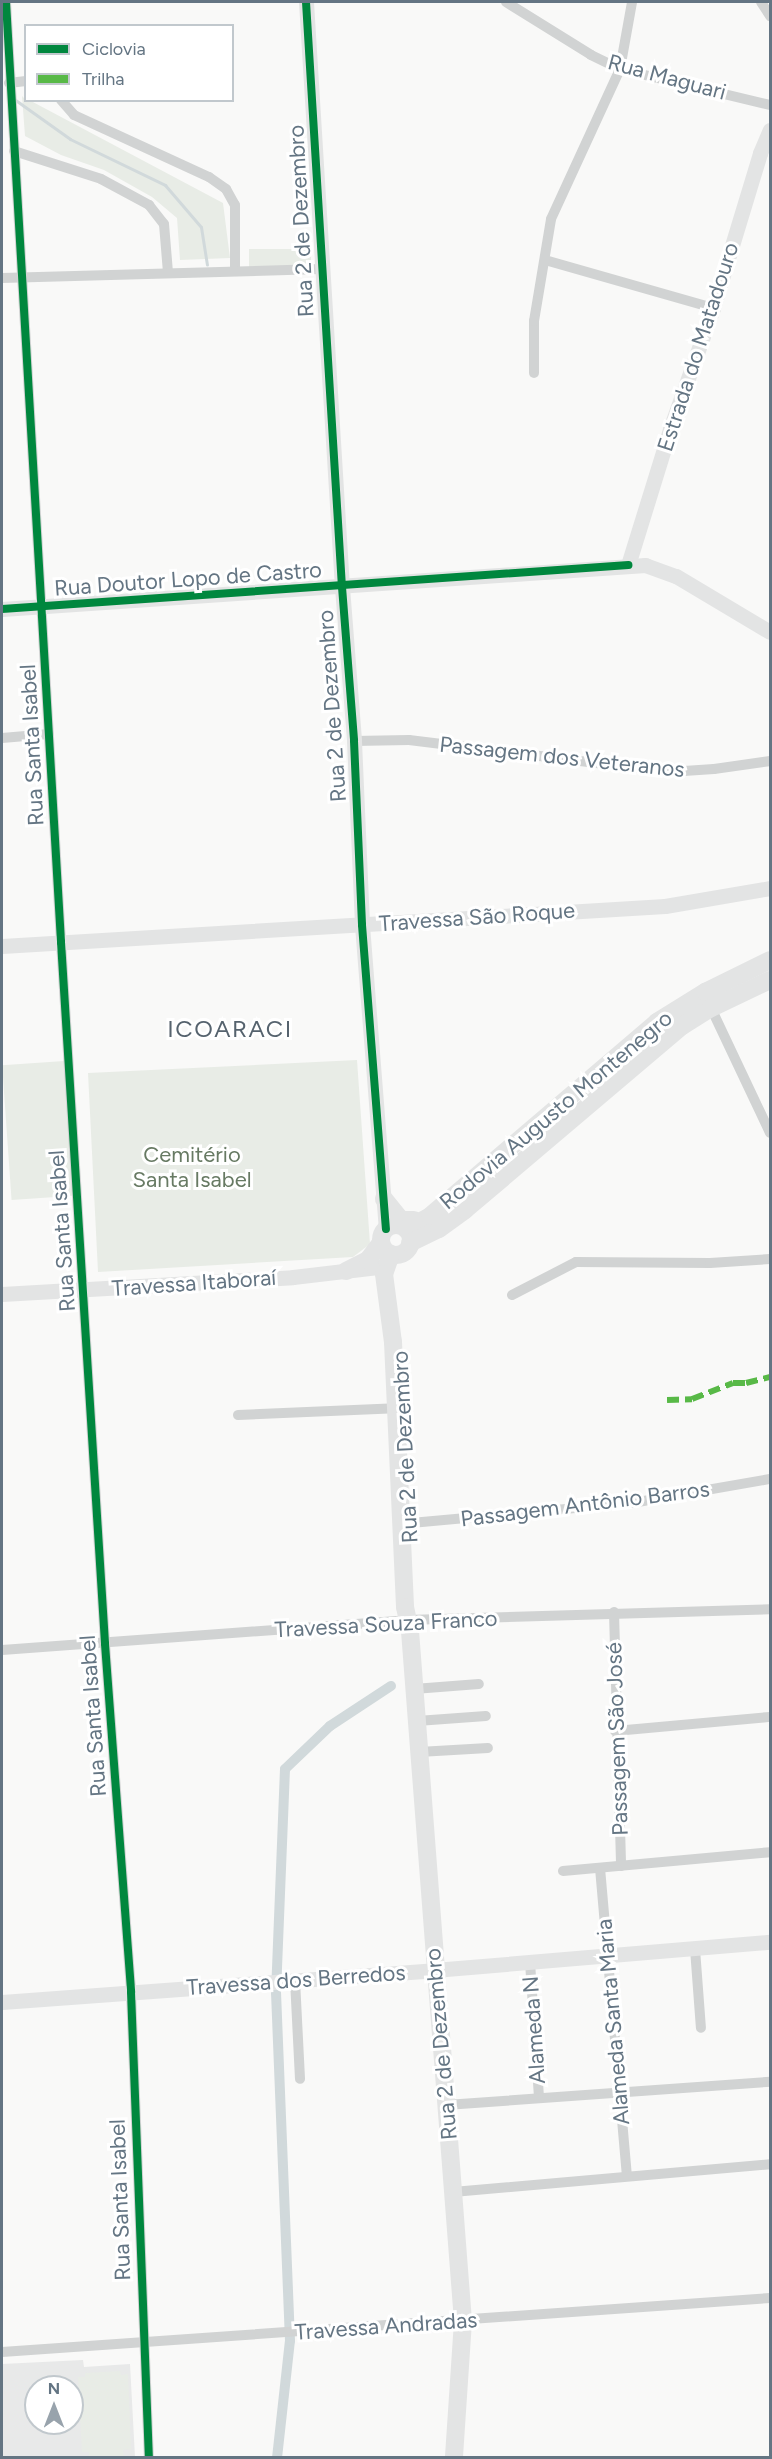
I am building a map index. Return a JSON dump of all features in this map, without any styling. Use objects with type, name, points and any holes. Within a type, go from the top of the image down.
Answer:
[{"type":"main road","name":"Rodovia Augusto Montenegro","points":[[408,1236],[657,1022],[705,992],[771,960]]},
{"type":"main road","name":"Rodovia Augusto Montenegro","points":[[408,1236],[439,1229],[465,1210],[666,1038],[711,1008],[771,980]]},
{"type":"main road","points":[[384,1199],[401,1220],[415,1220],[430,1216]]},
{"type":"main road","points":[[346,1271],[386,1248],[393,1225],[408,1236],[403,1253],[386,1248]]},
{"type":"main road","name":"Rua 2 de Dezembro","points":[[386,1248],[384,1274],[400,1408],[414,1689],[463,2321],[454,2457]]},
{"type":"street","name":"Rua Santa Isabel","points":[[6,2],[5,61],[10,87],[24,277],[61,942],[105,1644],[131,1992],[148,2457]]},
{"type":"street","name":"Rua 2 de Dezembro","points":[[306,2],[321,268],[354,741],[362,925],[386,1248]]},
{"type":"street","name":"Rua Maguari","points":[[506,2],[591,55],[620,69],[771,105]]},
{"type":"street","points":[[534,373],[534,321],[551,219],[620,69],[632,2]]},
{"type":"street","points":[[761,2],[771,16]]},
{"type":"street","points":[[10,87],[24,82]]},
{"type":"street","points":[[63,102],[74,115],[209,177],[226,189],[235,205],[235,271]]},
{"type":"street","name":"Estrada do Matadouro","points":[[628,565],[670,429],[713,308],[760,153],[771,130]]},
{"type":"street","points":[[2,146],[101,179],[149,205],[164,224],[168,273]]},
{"type":"street","points":[[545,260],[713,308]]},
{"type":"street","points":[[2,278],[321,268]]},
{"type":"street","name":"Rua Doutor Lopo de Castro","points":[[2,609],[342,587],[628,565],[661,569],[771,632]]},
{"type":"street","points":[[2,738],[49,734]]},
{"type":"street","name":"Passagem dos Veteranos","points":[[354,741],[409,741],[669,772],[714,769],[771,761]]},
{"type":"street","name":"Travessa São Roque","points":[[2,946],[665,906],[771,888]]},
{"type":"street","points":[[711,1008],[771,1133]]},
{"type":"street","points":[[512,1295],[576,1262],[710,1263],[771,1259]]},
{"type":"street","name":"Travessa Itaboraí","points":[[2,1294],[346,1271]]},
{"type":"street","points":[[238,1415],[400,1408]]},
{"type":"street","name":"Passagem Antônio Barros","points":[[404,1524],[632,1503],[771,1479]]},
{"type":"street","name":"Travessa Souza Franco","points":[[2,1650],[614,1612],[771,1609]]},
{"type":"street","name":"Passagem São José","points":[[614,1612],[615,1731],[621,1866]]},
{"type":"street","points":[[414,1689],[479,1684]]},
{"type":"street","points":[[417,1721],[486,1716]]},
{"type":"street","points":[[615,1731],[771,1717]]},
{"type":"street","points":[[419,1752],[488,1748]]},
{"type":"street","points":[[563,1871],[771,1852]]},
{"type":"street","name":"Alameda Santa Maria","points":[[600,1868],[618,2094],[627,2176]]},
{"type":"street","name":"Travessa dos Berredos","points":[[2,2002],[771,1942]]},
{"type":"street","points":[[695,1949],[701,2028]]},
{"type":"street","name":"Alameda N","points":[[530,1962],[538,2098]]},
{"type":"street","points":[[295,1980],[300,2079]]},
{"type":"street","points":[[446,2105],[771,2082]]},
{"type":"street","points":[[453,2192],[771,2164]]},
{"type":"street","name":"Travessa Andradas","points":[[2,2352],[771,2298]]},
{"type":"shaded area","points":[[83,2360],[84,2367],[130,2364],[135,2457],[2,2458],[2,2364]]},
{"type":"green space","points":[[22,96],[24,102],[33,102],[223,203],[230,258],[180,260],[177,218],[152,197],[104,170],[61,155],[25,136]]},
{"type":"green space","points":[[249,249],[311,249],[311,267],[249,267]]},
{"type":"green space","name":"Cemitério Santa Isabel","points":[[357,1060],[370,1244],[353,1257],[98,1272],[88,1073]]},
{"type":"green space","points":[[64,1061],[73,1196],[12,1200],[2,1065]]},
{"type":"green space","points":[[120,2371],[121,2375],[128,2374],[131,2449],[123,2450],[124,2457],[89,2457],[89,2452],[82,2452],[85,2373]]},
{"type":"waterway","points":[[14,99],[70,139],[165,185],[201,227],[207,265]]},
{"type":"waterway","points":[[277,2458],[290,2341],[276,1993],[285,1769],[330,1726],[391,1686]]},
{"type":"marked path","points":[[667,1400],[692,1399],[733,1383],[746,1383],[770,1377]]},
{"type":"cycle path","points":[[6,2],[105,1644],[131,1992],[149,2458]]},
{"type":"cycle path","points":[[306,2],[342,587],[354,741],[362,925],[386,1229]]},
{"type":"cycle path","points":[[2,609],[628,565]]},
{"type":"district","name":"ICOARACI","points":[[230,1029]]}]
